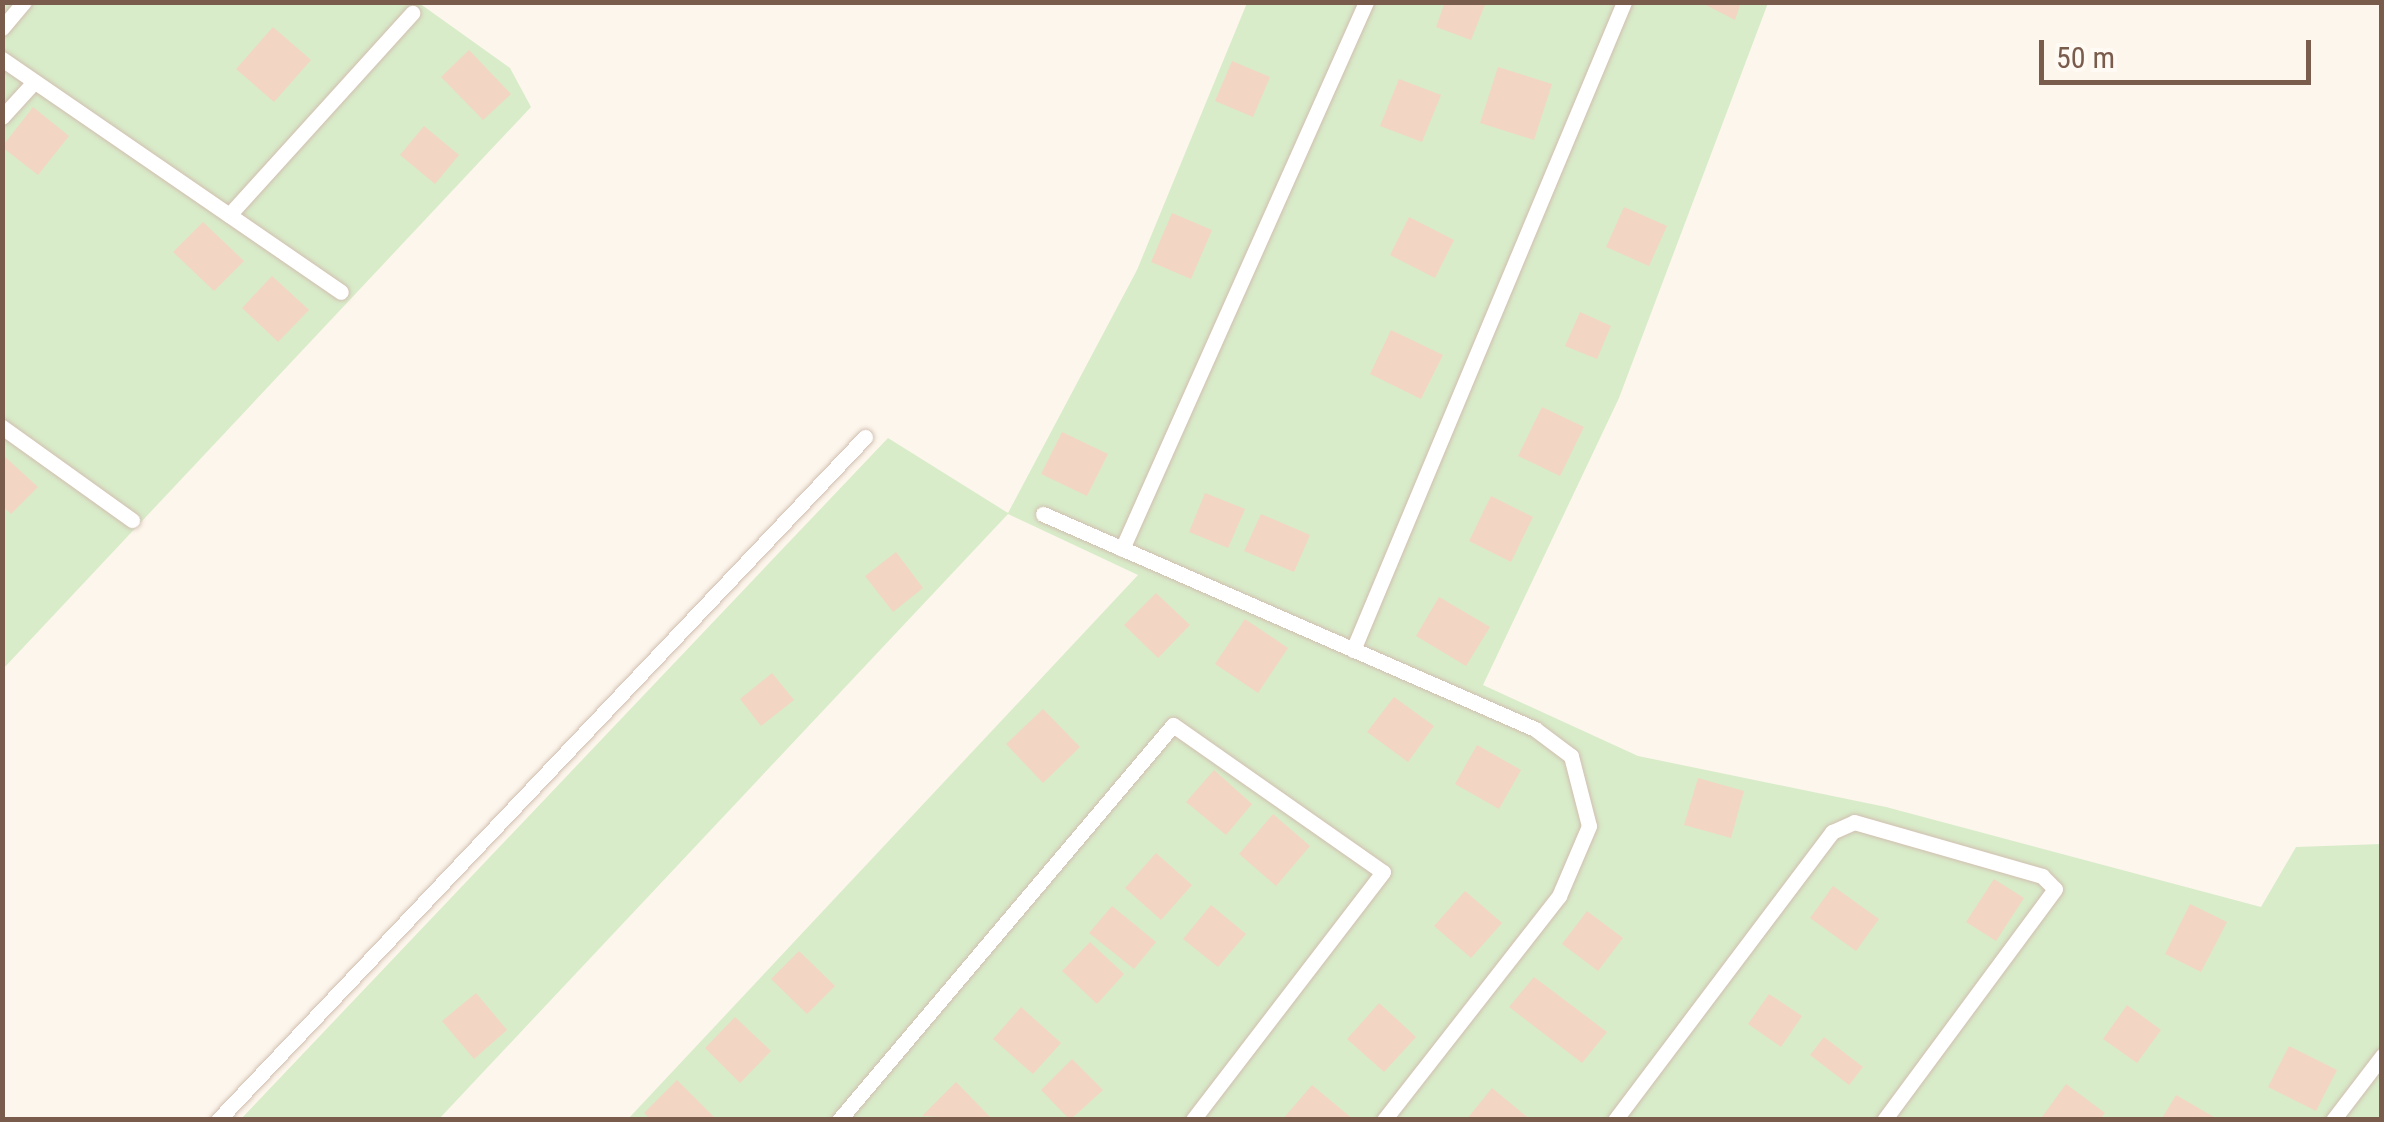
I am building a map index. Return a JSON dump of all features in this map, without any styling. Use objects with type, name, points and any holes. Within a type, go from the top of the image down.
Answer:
[{"type":"lane","points":[[2,28],[24,2]]},
{"type":"lane","points":[[1122,549],[1366,2]]},
{"type":"lane","points":[[1353,650],[1624,2]]},
{"type":"lane","points":[[229,215],[412,13]]},
{"type":"lane","points":[[2,58],[341,292]]},
{"type":"lane","points":[[2,117],[33,83]]},
{"type":"lane","points":[[2,428],[132,520]]},
{"type":"lane","points":[[218,1120],[865,437]]},
{"type":"lane","points":[[1043,514],[1556,740],[1588,797],[1582,851],[1559,896],[1384,1120]]},
{"type":"lane","points":[[839,1120],[1173,725],[1383,872],[1192,1120]]},
{"type":"lane","points":[[1615,1120],[1832,832],[1854,822],[2042,876],[2055,889],[1884,1120]]},
{"type":"lane","points":[[2333,1120],[2382,1056]]},
{"type":"green space","points":[[3,3],[419,3],[510,68],[531,107],[3,669]]},
{"type":"green space","points":[[1247,3],[1768,3],[1619,398],[1483,685],[1638,756],[1886,807],[2261,907],[2296,847],[2381,844],[2381,1119],[628,1119],[1138,575],[1008,514],[439,1119],[240,1120],[888,438],[1008,513],[1137,270]]},
{"type":"building","points":[[1445,2],[1486,2],[1471,40],[1436,27]]},
{"type":"building","points":[[1700,2],[1741,2],[1735,20]]},
{"type":"building","points":[[273,27],[311,60],[274,102],[236,69]]},
{"type":"building","points":[[469,50],[511,94],[483,120],[441,77]]},
{"type":"building","points":[[1232,61],[1270,77],[1253,117],[1215,101]]},
{"type":"building","points":[[1498,67],[1552,84],[1534,140],[1480,123]]},
{"type":"building","points":[[1399,79],[1441,95],[1422,142],[1380,126]]},
{"type":"building","points":[[33,107],[69,136],[38,175],[2,147]]},
{"type":"building","points":[[424,126],[459,155],[435,184],[400,155]]},
{"type":"building","points":[[1624,207],[1667,226],[1649,266],[1606,247]]},
{"type":"building","points":[[1172,213],[1212,230],[1191,279],[1151,262]]},
{"type":"building","points":[[1409,217],[1454,240],[1435,278],[1390,255]]},
{"type":"building","points":[[203,222],[244,261],[214,291],[173,252]]},
{"type":"building","points":[[272,276],[309,310],[278,342],[242,308]]},
{"type":"building","points":[[1580,312],[1611,326],[1597,359],[1565,346]]},
{"type":"building","points":[[1391,330],[1443,355],[1421,399],[1370,374]]},
{"type":"building","points":[[1542,407],[1584,427],[1560,476],[1518,456]]},
{"type":"building","points":[[1062,432],[1108,454],[1087,496],[1041,474]]},
{"type":"building","points":[[2,454],[38,487],[11,514],[2,506]]},
{"type":"building","points":[[1205,493],[1245,509],[1228,548],[1189,532]]},
{"type":"building","points":[[1491,496],[1533,517],[1511,562],[1469,541]]},
{"type":"building","points":[[1261,514],[1310,535],[1294,572],[1244,551]]},
{"type":"building","points":[[896,552],[923,588],[893,612],[865,576]]},
{"type":"building","points":[[1156,593],[1190,625],[1158,658],[1124,625]]},
{"type":"building","points":[[1439,597],[1490,627],[1466,666],[1416,636]]},
{"type":"building","points":[[1245,619],[1288,648],[1258,693],[1215,664]]},
{"type":"building","points":[[772,673],[794,700],[761,726],[740,699]]},
{"type":"building","points":[[1394,697],[1434,726],[1408,762],[1367,732]]},
{"type":"building","points":[[1043,709],[1080,747],[1043,783],[1006,744]]},
{"type":"building","points":[[1477,745],[1521,770],[1499,809],[1455,784]]},
{"type":"building","points":[[1214,770],[1252,804],[1226,835],[1186,802]]},
{"type":"building","points":[[1698,778],[1744,791],[1731,838],[1684,825]]},
{"type":"building","points":[[1273,814],[1310,846],[1276,886],[1239,854]]},
{"type":"building","points":[[1156,853],[1192,885],[1161,920],[1125,888]]},
{"type":"building","points":[[1994,879],[2024,898],[1996,941],[1966,922]]},
{"type":"building","points":[[1833,886],[1879,919],[1856,951],[1810,918]]},
{"type":"building","points":[[1465,891],[1502,923],[1471,958],[1434,926]]},
{"type":"building","points":[[2190,904],[2227,922],[2201,972],[2165,954]]},
{"type":"building","points":[[1211,905],[1246,934],[1218,967],[1183,939]]},
{"type":"building","points":[[1112,906],[1156,942],[1134,969],[1089,933]]},
{"type":"building","points":[[1587,911],[1623,938],[1598,971],[1562,944]]},
{"type":"building","points":[[1090,942],[1124,974],[1097,1004],[1062,971]]},
{"type":"building","points":[[799,951],[835,986],[807,1014],[771,979]]},
{"type":"building","points":[[1534,977],[1607,1032],[1582,1063],[1509,1007]]},
{"type":"building","points":[[476,993],[507,1030],[474,1059],[442,1021]]},
{"type":"building","points":[[1769,994],[1802,1016],[1781,1047],[1748,1024]]},
{"type":"building","points":[[1379,1003],[1416,1037],[1384,1072],[1347,1039]]},
{"type":"building","points":[[2127,1005],[2161,1030],[2137,1063],[2103,1039]]},
{"type":"building","points":[[1021,1007],[1061,1043],[1033,1074],[993,1039]]},
{"type":"building","points":[[735,1017],[771,1051],[740,1083],[705,1048]]},
{"type":"building","points":[[1824,1037],[1863,1067],[1849,1085],[1810,1055]]},
{"type":"building","points":[[2289,1046],[2337,1070],[2316,1111],[2268,1087]]},
{"type":"building","points":[[1072,1059],[1103,1090],[1070,1120],[1041,1090]]},
{"type":"building","points":[[677,1080],[717,1120],[651,1120],[644,1113]]},
{"type":"building","points":[[956,1082],[993,1120],[922,1116]]},
{"type":"building","points":[[2066,1084],[2105,1113],[2100,1120],[2042,1117]]},
{"type":"building","points":[[1312,1085],[1354,1120],[1282,1120]]},
{"type":"building","points":[[1492,1088],[1531,1120],[1466,1120]]},
{"type":"building","points":[[2176,1095],[2219,1120],[2161,1120]]}]
